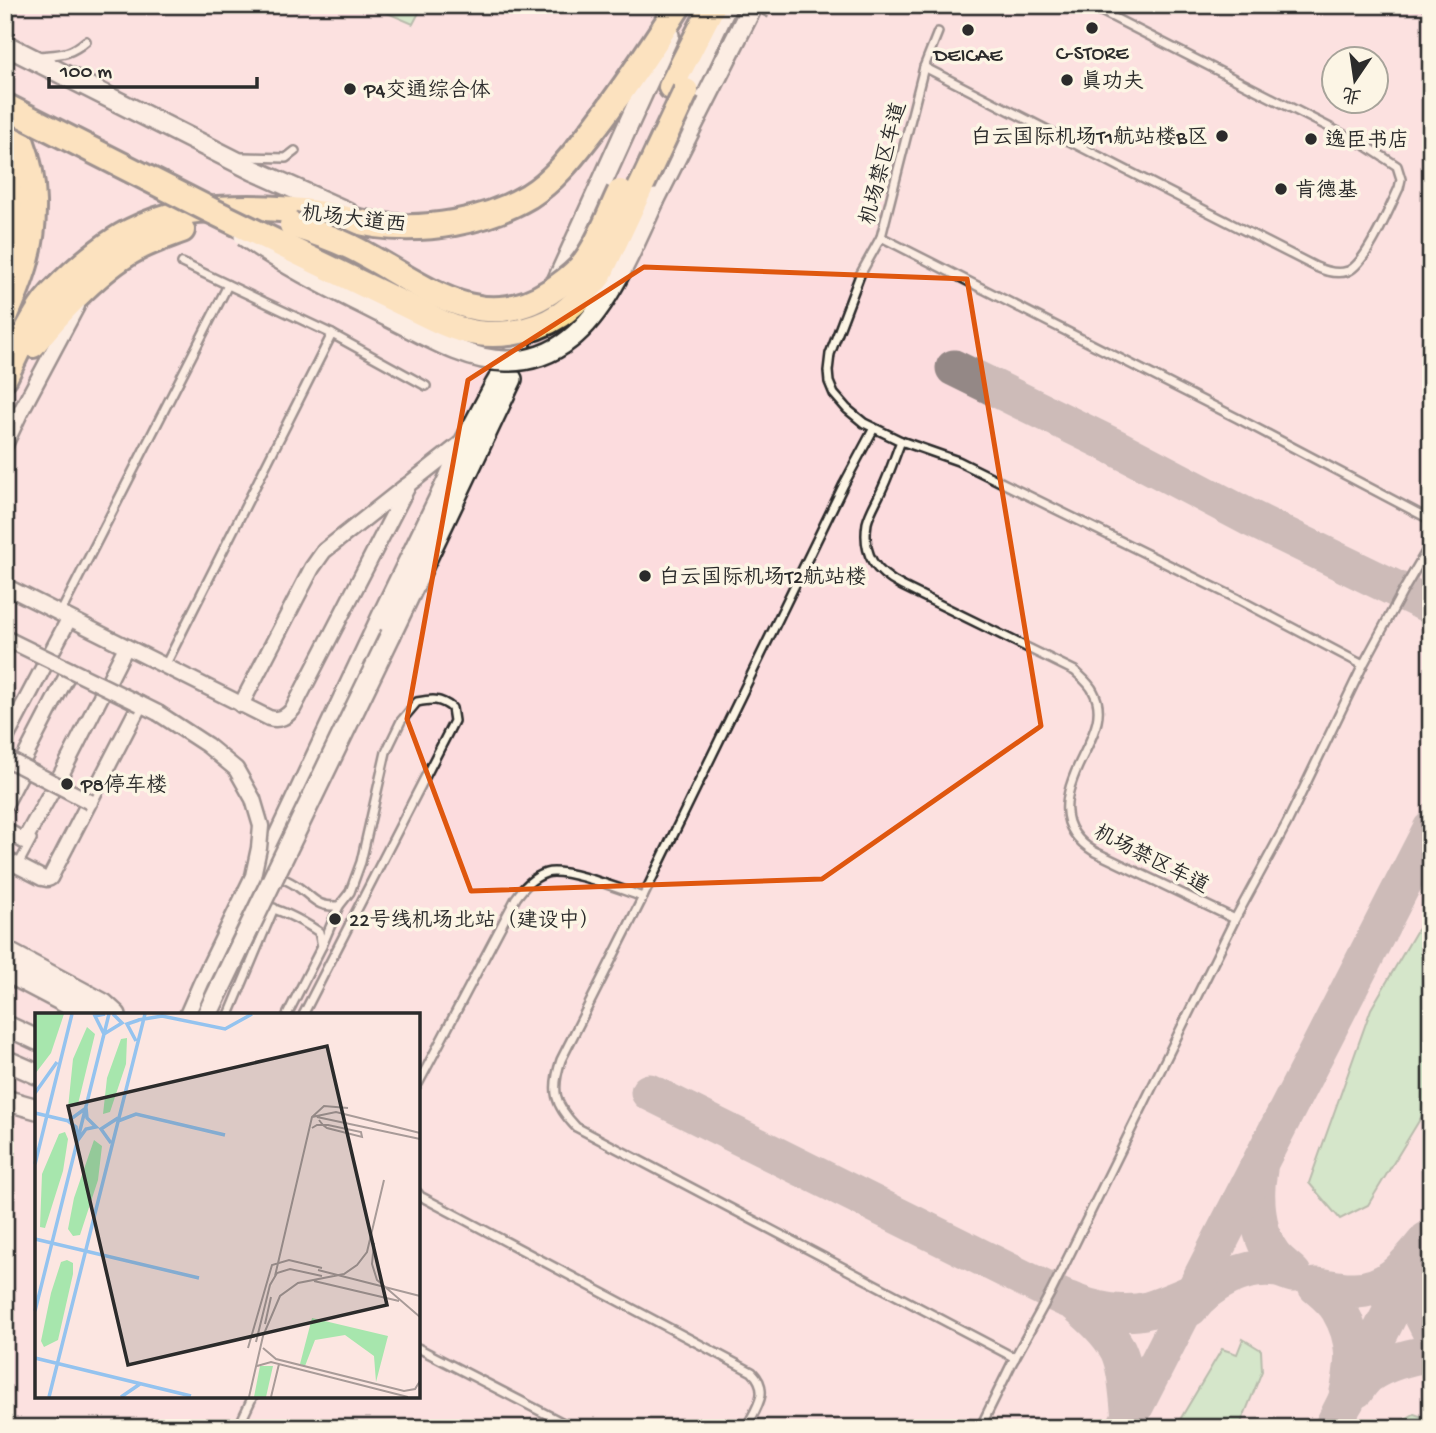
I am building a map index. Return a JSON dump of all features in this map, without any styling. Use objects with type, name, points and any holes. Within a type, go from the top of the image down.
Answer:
[{"type":"highway","name":"机场大道西","points":[[5,379],[44,303],[83,265],[130,232],[188,211],[248,207],[321,213],[376,225],[411,227],[474,218],[530,195],[556,175],[587,138],[681,5]]},
{"type":"highway","points":[[5,106],[428,316],[460,330],[497,335],[526,330],[559,316],[580,299],[599,276],[678,89],[717,7]]},
{"type":"highway","points":[[5,379],[40,336],[87,287],[126,255],[187,228],[219,222],[292,225],[323,235],[352,247],[447,299],[467,306],[493,310],[517,308],[538,299],[566,281],[581,266],[593,248],[678,89]]},
{"type":"highway","points":[[5,116],[21,142],[29,167],[33,201],[27,259],[5,317]]},
{"type":"highway","points":[[5,167],[11,204],[5,262]]},
{"type":"main road","points":[[208,1013],[491,425],[681,5]]},
{"type":"main road","points":[[210,210],[271,255],[460,351],[507,361],[535,357],[572,338],[592,318],[615,281],[753,5]]},
{"type":"main road","points":[[5,45],[225,156],[376,225]]},
{"type":"main road","points":[[188,1013],[248,902],[465,440],[561,273]]},
{"type":"main road","points":[[5,951],[104,1004],[114,1013]]},
{"type":"main road","points":[[5,971],[85,1013]]},
{"type":"main road","points":[[5,1017],[35,1031]]},
{"type":"main road","points":[[5,1025],[35,1040]]},
{"type":"main road","points":[[5,1060],[35,1073]]},
{"type":"main road","points":[[5,1100],[35,1108]]},
{"type":"street","points":[[5,445],[87,287]]},
{"type":"street","points":[[241,705],[312,568],[324,551],[465,440]]},
{"type":"street","points":[[5,586],[276,720],[287,716],[293,709],[409,484]]},
{"type":"street","points":[[5,740],[35,683],[64,617]]},
{"type":"street","points":[[9,640],[159,713],[207,745],[236,769],[253,799],[261,826],[253,876],[188,1013]]},
{"type":"street","points":[[5,830],[24,841],[126,647]]},
{"type":"street","points":[[5,795],[70,670]]},
{"type":"street","points":[[11,862],[42,878],[50,878],[140,704]]},
{"type":"street","points":[[5,758],[90,802]]},
{"type":"lane","points":[[924,67],[1315,267],[1338,273],[1356,267],[1365,255],[1399,188],[1401,180],[1397,166],[1368,147],[1089,5]]},
{"type":"lane","points":[[1425,5],[1431,8]]},
{"type":"lane","name":"机场禁区车道","points":[[937,32],[924,67],[881,237],[860,275],[830,354],[829,383],[840,403],[864,423],[901,440],[867,523],[868,548],[872,562],[886,578],[1075,671],[1093,691],[1099,713],[1091,740],[1070,788],[1066,810],[1070,828],[1082,845],[1094,852],[1235,919]]},
{"type":"lane","points":[[30,57],[69,53],[86,41]]},
{"type":"lane","points":[[225,156],[286,158],[295,151]]},
{"type":"lane","points":[[881,237],[1431,520]]},
{"type":"lane","points":[[182,263],[332,334],[426,386]]},
{"type":"lane","points":[[64,617],[228,285]]},
{"type":"lane","points":[[165,666],[332,334]]},
{"type":"lane","points":[[874,428],[561,1060],[556,1076],[556,1097],[563,1113],[576,1127],[1014,1358]]},
{"type":"lane","points":[[901,440],[958,461],[1237,599],[1363,665]]},
{"type":"lane","points":[[980,1428],[1014,1358],[1051,1292],[1235,919],[1287,823],[1363,665],[1431,543]]},
{"type":"lane","points":[[5,658],[9,640]]},
{"type":"lane","points":[[11,862],[60,786],[108,688]]},
{"type":"lane","points":[[288,1013],[322,946],[339,905],[350,892],[360,862],[386,752],[401,720],[417,702],[434,698],[445,701],[452,708],[454,721],[304,1013]]},
{"type":"lane","points":[[5,813],[27,770]]},
{"type":"lane","points":[[263,869],[298,887],[326,906],[339,905]]},
{"type":"lane","points":[[420,1080],[516,898],[527,883],[548,872],[569,873],[643,897]]},
{"type":"lane","points":[[248,902],[274,908],[295,917],[319,932],[322,946]]},
{"type":"lane","points":[[230,1013],[274,908]]},
{"type":"lane","points":[[420,1196],[752,1373],[760,1380],[763,1389],[746,1428]]},
{"type":"lane","points":[[420,1349],[573,1428]]},
{"type":"lane","points":[[238,1428],[252,1398]]},
{"type":"path","points":[[740,5],[771,18]]},
{"type":"highlighted area","points":[[644,267],[967,279],[1041,726],[822,879],[471,891],[407,719],[468,380]]},
{"type":"shaded area","points":[[5,5],[1431,5],[1431,1428],[5,1428]]},
{"type":"green space","points":[[369,5],[423,5],[413,24]]},
{"type":"green space","points":[[1431,906],[1431,1101],[1368,1205],[1340,1219],[1309,1183],[1371,1009]]},
{"type":"green space","points":[[1243,1339],[1261,1350],[1262,1371],[1239,1428],[1175,1428],[1222,1349],[1237,1354]]},
{"type":"green space","points":[[1414,1414],[1431,1420],[1431,1428],[1389,1428]]},
{"type":"taxiway","points":[[954,368],[1431,606]]},
{"type":"taxiway","points":[[1124,1428],[1431,829]]},
{"type":"taxiway","points":[[649,1092],[1074,1302],[1111,1312],[1136,1312],[1162,1305],[1205,1287]]},
{"type":"taxiway","points":[[1190,1308],[1218,1283],[1253,1269],[1277,1269],[1293,1274],[1275,1258],[1263,1237],[1257,1203],[1259,1170]]},
{"type":"taxiway","points":[[1346,1401],[1351,1377],[1352,1344],[1337,1307],[1316,1286],[1350,1290],[1375,1287],[1403,1268],[1427,1240],[1419,1297],[1422,1315],[1431,1333]]},
{"type":"taxiway","points":[[1332,1428],[1416,1262]]},
{"type":"taxiway","points":[[1073,1301],[1103,1329],[1118,1350],[1125,1374],[1130,1416]]},
{"type":"taxiway","points":[[1356,1390],[1367,1376],[1380,1368],[1407,1358],[1431,1355]]},
{"type":"place","name":"C-STORE","points":[[1092,28]]},
{"type":"place","name":"DEICAE","points":[[968,30]]},
{"type":"place","name":"真功夫","points":[[1067,80]]},
{"type":"place","name":"P4交通综合体","points":[[350,89]]},
{"type":"place","name":"白云国际机场T1航站楼B区","points":[[1222,136]]},
{"type":"place","name":"逸臣书店","points":[[1311,139]]},
{"type":"place","name":"肯德基","points":[[1281,189]]},
{"type":"place","name":"白云国际机场T2航站楼","points":[[645,576]]},
{"type":"place","name":"P8停车楼","points":[[67,784]]},
{"type":"place","name":"22号线机场北站（建设中）","points":[[335,919]]}]
